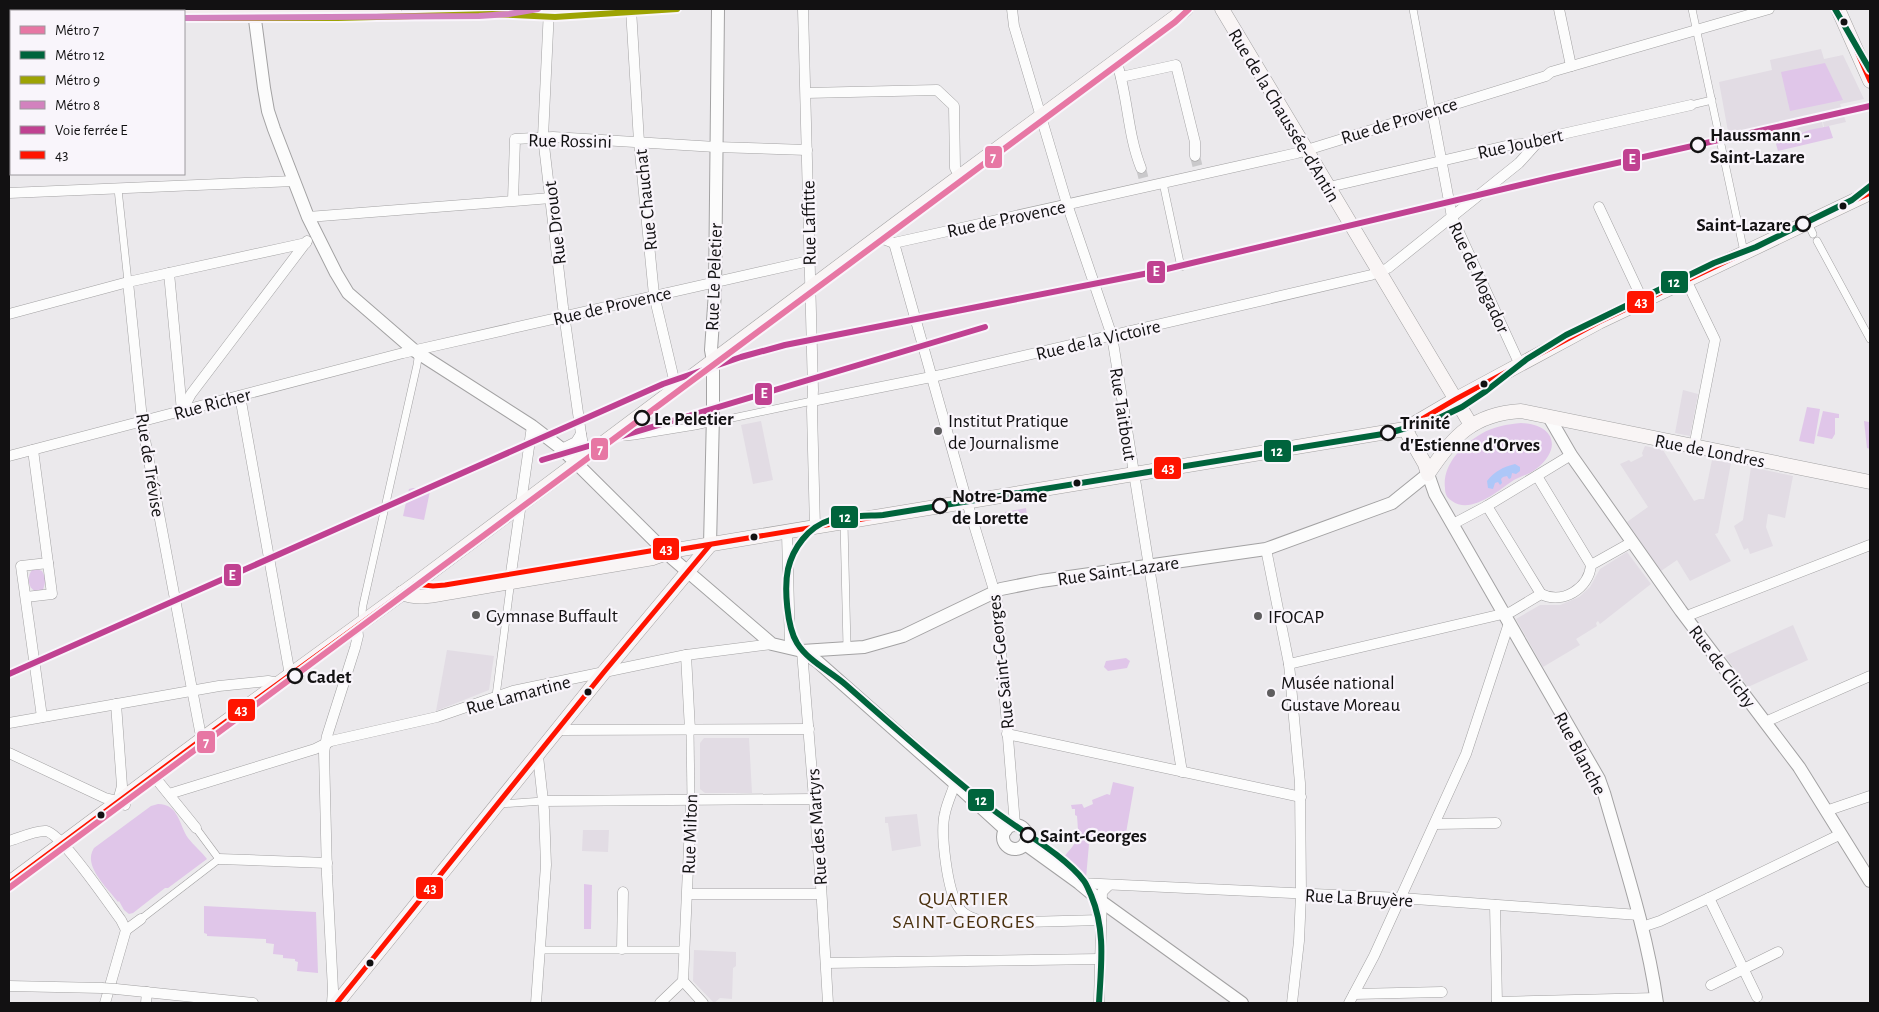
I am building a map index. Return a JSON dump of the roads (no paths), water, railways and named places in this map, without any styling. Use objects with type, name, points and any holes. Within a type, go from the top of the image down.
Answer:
[{"type":"main road","points":[[185,13],[394,9]]},
{"type":"main road","points":[[525,9],[591,9]]},
{"type":"main road","points":[[9,883],[122,803],[153,775],[402,593],[1186,9]]},
{"type":"main road","points":[[1838,9],[1870,78]]},
{"type":"main road","name":"Rue de la Chaussée-d'Antin","points":[[1222,10],[1471,425]]},
{"type":"main road","points":[[402,593],[412,597],[424,596],[511,578],[653,558],[676,550],[706,549],[844,523],[1405,429],[1456,399],[1599,322],[1744,252],[1810,229],[1870,193]]},
{"type":"main road","name":"Rue de Londres","points":[[1471,425],[1512,412],[1526,412],[1870,482]]},
{"type":"main road","points":[[1428,474],[1446,448],[1471,425]]},
{"type":"main road","points":[[1405,429],[1425,464],[1428,474]]},
{"type":"main road","points":[[337,1003],[604,672],[706,549]]},
{"type":"street","name":"Rue Drouot","points":[[549,9],[543,137],[581,434],[583,446],[588,454]]},
{"type":"street","name":"Rue Chauchat","points":[[631,9],[639,142],[654,295],[676,388]]},
{"type":"street","name":"Rue Le Peletier","points":[[706,549],[712,422],[713,362],[711,350],[714,282],[718,9]]},
{"type":"street","name":"Rue Laffitte","points":[[803,9],[814,390],[812,401],[815,528]]},
{"type":"street","name":"Rue Taitbout","points":[[1012,9],[1014,26],[1067,204],[1112,336],[1182,772]]},
{"type":"street","name":"Rue de Mogador","points":[[1413,9],[1452,217],[1520,366]]},
{"type":"street","points":[[1559,9],[1571,66]]},
{"type":"street","points":[[1692,9],[1744,252]]},
{"type":"street","name":"Rue de Provence","points":[[894,243],[1067,204],[1145,184],[1163,183],[1199,172],[1306,149],[1571,66],[1770,9]]},
{"type":"street","points":[[254,11],[268,111],[315,233],[348,293],[415,350],[532,426],[562,449],[667,553],[684,576],[772,644],[796,649],[818,662],[955,783],[1010,828]]},
{"type":"street","points":[[1116,60],[1136,155],[1141,168]]},
{"type":"street","points":[[1121,77],[1176,65],[1193,133],[1195,156]]},
{"type":"street","points":[[806,93],[937,90],[954,106],[955,168],[960,176]]},
{"type":"street","name":"Rue Joubert","points":[[1329,187],[1510,145],[1537,143],[1558,135],[1712,100]]},
{"type":"street","name":"Rue Rossini","points":[[512,200],[515,139],[543,137],[807,150]]},
{"type":"street","name":"Rue de la Victoire","points":[[614,434],[625,437],[634,436],[712,422],[932,376],[1112,336],[1380,272],[1388,268],[1521,161],[1537,143]]},
{"type":"street","points":[[9,194],[294,181]]},
{"type":"street","points":[[1163,183],[1181,267]]},
{"type":"street","name":"Rue de Trévise","points":[[118,189],[142,421],[192,691],[203,738]]},
{"type":"street","points":[[308,217],[551,198]]},
{"type":"street","points":[[1599,208],[1642,301]]},
{"type":"street","points":[[182,411],[191,394],[315,233]]},
{"type":"street","points":[[878,237],[894,243]]},
{"type":"street","points":[[1818,241],[1870,339]]},
{"type":"street","points":[[9,314],[128,282],[306,243]]},
{"type":"street","name":"Rue Saint-Georges","points":[[894,243],[967,502],[997,600],[1007,734],[1010,828]]},
{"type":"street","name":"Rue de Provence","points":[[415,350],[809,260]]},
{"type":"street","points":[[169,273],[182,411]]},
{"type":"street","points":[[1686,280],[1715,340],[1694,447]]},
{"type":"street","points":[[332,1003],[325,744],[358,636],[363,605],[417,365],[418,358],[415,350]]},
{"type":"street","name":"Rue Richer","points":[[9,456],[415,350]]},
{"type":"street","points":[[9,723],[192,691],[284,679],[240,396]]},
{"type":"street","name":"Rue de Clichy","points":[[1549,417],[1571,455],[1686,618],[1799,767],[1870,881]]},
{"type":"street","points":[[496,696],[532,426]]},
{"type":"street","points":[[562,449],[576,442],[581,434]]},
{"type":"street","points":[[26,598],[52,594],[34,450]]},
{"type":"street","points":[[1453,524],[1488,506],[1571,455]]},
{"type":"street","name":"Rue Blanche","points":[[1428,474],[1435,494],[1599,779],[1640,921],[1652,968],[1657,1001]]},
{"type":"street","name":"Rue Saint-Lazare","points":[[796,649],[877,644],[903,636],[994,592],[1041,581],[1266,549],[1392,503],[1428,474]]},
{"type":"street","points":[[1488,506],[1542,594],[1552,598],[1571,594],[1583,585],[1587,579],[1590,565],[1537,476]]},
{"type":"street","points":[[844,523],[847,647]]},
{"type":"street","name":"Rue des Martyrs","points":[[787,533],[796,649],[809,729],[822,894],[828,1003]]},
{"type":"street","points":[[1590,565],[1632,542]]},
{"type":"street","points":[[1686,618],[1692,614],[1870,545]]},
{"type":"street","points":[[1266,549],[1289,664],[1301,797],[1299,942],[1292,1003]]},
{"type":"street","points":[[42,717],[21,566],[48,563]]},
{"type":"street","points":[[1352,999],[1401,898],[1466,754],[1507,618],[1511,612],[1542,594]]},
{"type":"street","points":[[1289,664],[1507,618]]},
{"type":"street","name":"Rue Lamartine","points":[[169,794],[325,744],[437,717],[496,696],[686,655],[772,644]]},
{"type":"street","name":"Rue Milton","points":[[684,981],[691,801],[686,655]]},
{"type":"street","points":[[1765,722],[1870,676]]},
{"type":"street","points":[[9,753],[105,798],[122,803],[116,704]]},
{"type":"street","points":[[559,730],[809,729]]},
{"type":"street","points":[[1007,734],[1301,797]]},
{"type":"street","points":[[536,1003],[546,865],[543,801],[538,756]]},
{"type":"street","points":[[153,775],[219,859]]},
{"type":"street","points":[[955,783],[945,813],[943,840],[952,894],[959,909],[974,919],[989,923],[1101,920]]},
{"type":"street","points":[[1826,811],[1870,796]]},
{"type":"street","points":[[499,804],[543,801],[814,799]]},
{"type":"street","points":[[1435,824],[1496,823]]},
{"type":"street","points":[[1020,826],[1026,832],[1025,844],[1019,848],[1010,847],[1004,841],[1004,835],[1010,828],[1020,826]]},
{"type":"street","points":[[9,841],[44,830],[51,832],[70,852],[126,930]]},
{"type":"street","points":[[1640,921],[1660,921],[1841,834]]},
{"type":"street","points":[[1025,844],[1242,1003]]},
{"type":"street","points":[[105,1003],[126,930],[219,859],[327,863]]},
{"type":"street","name":"Rue La Bruyère","points":[[1080,883],[1401,898],[1640,921]]},
{"type":"street","points":[[1099,1003],[1102,892],[1109,885]]},
{"type":"street","points":[[622,949],[623,892]]},
{"type":"street","points":[[688,894],[822,894]]},
{"type":"street","points":[[1709,898],[1757,996]]},
{"type":"street","points":[[1495,906],[1497,1003],[1657,1001]]},
{"type":"street","points":[[539,950],[685,950]]},
{"type":"street","points":[[1711,985],[1778,952]]},
{"type":"street","points":[[826,963],[1100,960]]},
{"type":"street","points":[[660,1003],[684,981],[703,1003]]},
{"type":"street","points":[[9,986],[102,988],[254,1003]]},
{"type":"street","points":[[146,1003],[148,992]]},
{"type":"street","points":[[1352,999],[1442,992]]},
{"type":"water","points":[[1515,464],[1520,467],[1520,471],[1516,474],[1512,473],[1509,479],[1507,476],[1503,477],[1501,479],[1502,483],[1500,485],[1498,482],[1495,483],[1493,489],[1488,488],[1487,481],[1496,472]]},
{"type":"tunnel","points":[[1195,156],[1198,168]]},
{"type":"tunnel","points":[[1141,168],[1144,180]]},
{"type":"metro line","name":"8","points":[[185,18],[479,16],[509,14],[538,9]]},
{"type":"metro line","name":"9","points":[[185,18],[338,18],[492,14],[555,17],[677,9]]},
{"type":"metro line","name":"7","points":[[9,888],[1175,22],[1189,9]]},
{"type":"metro line","name":"12","points":[[1835,9],[1870,70]]},
{"type":"metro line","name":"12","points":[[1099,1003],[1101,935],[1096,908],[1084,881],[1053,852],[992,809],[955,779],[846,685],[813,661],[797,643],[789,618],[786,597],[787,577],[790,561],[808,533],[830,520],[883,515],[1389,433],[1437,419],[1462,407],[1527,359],[1566,335],[1714,263],[1756,247],[1852,200],[1870,186]]},
{"type":"rail line","name":"E","points":[[9,674],[663,384],[741,357],[785,345],[1154,272],[1550,178],[1870,106]]},
{"type":"rail line","name":"E","points":[[542,460],[985,327]]},
{"type":"place","name":"Haussmann - Saint-Lazare","points":[[1698,145]]},
{"type":"place","name":"Saint-Lazare","points":[[1803,224]]},
{"type":"place","name":"Le Peletier","points":[[642,418]]},
{"type":"place","name":"Institut Pratique de Journalisme","points":[[938,431]]},
{"type":"place","name":"Trinité d'Estienne d'Orves","points":[[1388,433]]},
{"type":"place","name":"Notre-Dame de Lorette","points":[[940,506]]},
{"type":"place","name":"Gymnase Buffault","points":[[476,615]]},
{"type":"place","name":"IFOCAP","points":[[1258,616]]},
{"type":"place","name":"Cadet","points":[[295,676]]},
{"type":"place","name":"Musée national Gustave Moreau","points":[[1271,693]]},
{"type":"place","name":"Saint-Georges","points":[[1028,835]]},
{"type":"district","name":"QUARTIER SAINT-GEORGES","points":[[964,910]]}]
